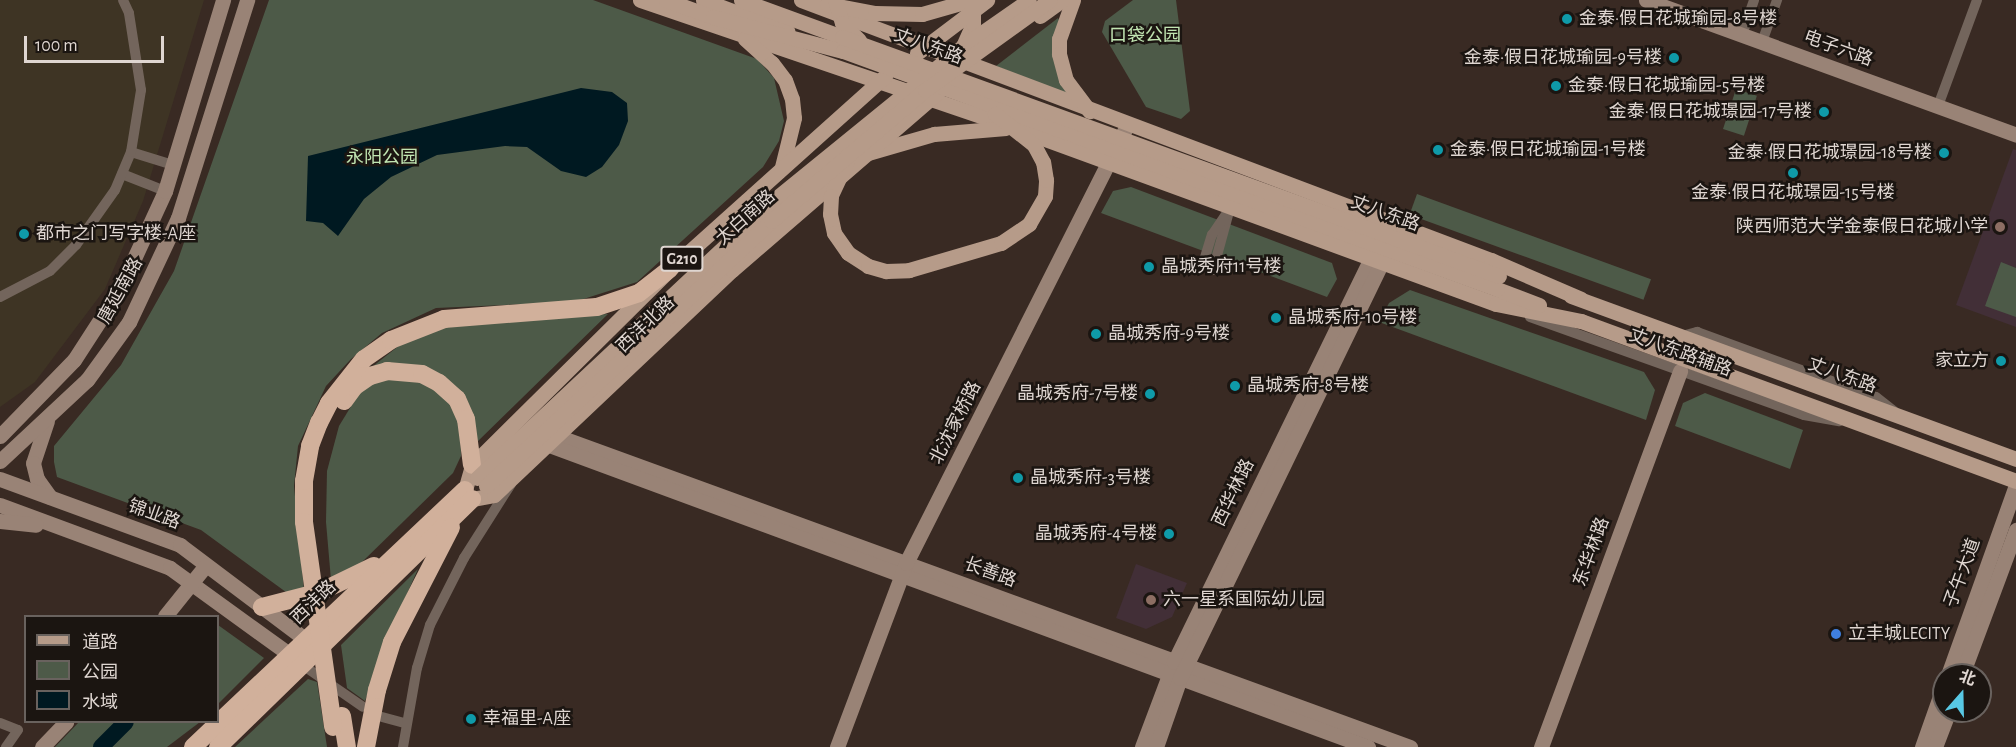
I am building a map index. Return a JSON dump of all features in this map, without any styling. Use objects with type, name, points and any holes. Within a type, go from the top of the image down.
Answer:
[{"type":"highway","points":[[335,747],[337,721],[304,481],[310,446],[319,423],[343,384],[364,359],[391,339],[444,319],[597,307],[639,293],[670,269]]},
{"type":"highway","points":[[310,523],[318,464],[328,433],[354,387],[370,376],[405,371],[439,382],[457,399],[466,419],[472,488],[392,642],[376,690],[366,747]]},
{"type":"highway","name":"西沣路","points":[[218,747],[295,659],[306,640],[389,559],[472,488]]},
{"type":"highway","name":"西沣路","points":[[193,747],[295,659],[472,488]]},
{"type":"highway","points":[[262,608],[320,592],[389,559]]},
{"type":"highway","points":[[337,721],[347,747]]},
{"type":"main road","name":"丈八东路","points":[[640,0],[880,80],[1015,128],[1376,262],[1497,290],[1581,299],[1682,336],[1699,346],[2016,459]]},
{"type":"main road","points":[[666,0],[713,17],[843,44]]},
{"type":"main road","name":"丈八东路","points":[[703,0],[843,44],[875,49],[1497,290]]},
{"type":"main road","name":"丈八东路","points":[[741,0],[968,98],[1581,321],[1687,367],[1855,423],[2016,483]]},
{"type":"main road","points":[[766,0],[843,44]]},
{"type":"main road","points":[[801,0],[1127,126],[1491,260],[1581,299]]},
{"type":"main road","points":[[809,0],[875,13],[922,14],[972,0],[972,24],[963,46]]},
{"type":"main road","points":[[835,0],[836,11],[851,35],[875,49]]},
{"type":"main road","points":[[922,48],[987,0]]},
{"type":"main road","name":"太白南路","points":[[472,488],[775,199],[963,46],[1029,0]]},
{"type":"main road","name":"太白南路","points":[[472,488],[771,221],[858,153],[925,90],[1050,0]]},
{"type":"main road","points":[[971,66],[1062,0]]},
{"type":"main road","points":[[1073,0],[1059,39],[1059,54],[1066,80],[1089,111]]},
{"type":"main road","points":[[741,35],[772,63],[785,80],[792,99],[794,118],[781,170]]},
{"type":"main road","name":"西沣北路","points":[[922,48],[880,80],[670,269],[472,488],[494,495],[858,153],[971,66]]},
{"type":"main road","points":[[968,98],[1008,121],[1034,145],[1043,162],[1044,196],[1039,211],[1029,224],[1001,243],[909,270],[886,271],[868,266],[848,253],[834,233],[830,214],[839,175],[858,153],[934,134],[1015,128]]},
{"type":"street","points":[[0,297],[50,270],[76,245],[106,205],[122,174],[131,152],[141,90],[129,13],[123,0]]},
{"type":"street","name":"唐延南路","points":[[0,436],[74,360],[120,289],[165,191],[223,0]]},
{"type":"street","name":"唐延南路","points":[[0,461],[87,380],[129,322],[154,274],[178,218],[247,0]]},
{"type":"street","name":"电子六路","points":[[1646,0],[2016,135]]},
{"type":"street","points":[[1742,35],[1755,0]]},
{"type":"street","points":[[1762,42],[1777,0]]},
{"type":"street","points":[[1938,106],[1977,0]]},
{"type":"street","name":"北沈家桥路","points":[[837,747],[904,569],[1111,164],[1127,126]]},
{"type":"street","points":[[131,152],[173,165]]},
{"type":"street","points":[[122,174],[165,191]]},
{"type":"street","points":[[1230,208],[1213,270],[1202,267],[1212,235],[1230,208]]},
{"type":"street","name":"西华林路","points":[[1142,747],[1376,262]]},
{"type":"street","name":"丈八东路辅路","points":[[1497,290],[1687,367]]},
{"type":"street","name":"丈八东路辅路","points":[[1682,336],[1697,332],[1876,397],[1903,419]]},
{"type":"street","points":[[1687,367],[1699,346]]},
{"type":"street","name":"东华林路","points":[[1541,747],[1687,367]]},
{"type":"street","points":[[0,422],[26,410]]},
{"type":"street","points":[[27,515],[43,495],[33,463],[49,416]]},
{"type":"street","name":"长善路","points":[[553,441],[1178,670],[1368,747]]},
{"type":"street","points":[[404,747],[405,723],[417,668],[434,617],[464,558],[518,473]]},
{"type":"street","name":"锦业路","points":[[0,479],[180,546],[306,640]]},
{"type":"street","name":"子午大道","points":[[1952,663],[2016,483]]},
{"type":"street","points":[[0,505],[170,568],[363,707]]},
{"type":"street","points":[[0,521],[64,529]]},
{"type":"street","name":"子午大道","points":[[1966,663],[2016,530]]},
{"type":"street","points":[[166,615],[206,566]]},
{"type":"street","name":"长善路","points":[[1178,670],[1410,747]]},
{"type":"street","name":"西华林路","points":[[1156,747],[1178,670]]},
{"type":"street","points":[[382,717],[405,723]]},
{"type":"street","points":[[1922,747],[1932,719]]},
{"type":"street","points":[[0,723],[18,729],[6,747]]},
{"type":"street","points":[[42,747],[65,723]]},
{"type":"street","points":[[1935,747],[1944,723]]},
{"type":"shaded area","points":[[0,0],[204,0],[143,201],[105,289],[35,382],[0,407]]},
{"type":"shaded area","name":"陕西师范大学金泰假日花城小学","points":[[2013,149],[2016,150],[2016,327],[1956,305]]},
{"type":"shaded area","name":"六一星系国际幼儿园","points":[[1136,564],[1187,583],[1172,617],[1146,629],[1116,618]]},
{"type":"green space","name":"永阳公园","points":[[269,0],[593,0],[757,59],[774,78],[784,121],[779,141],[763,167],[637,282],[574,302],[436,308],[382,333],[351,359],[326,386],[298,446],[294,486],[304,590],[290,595],[201,530],[57,477],[54,462],[54,446],[121,365],[174,271]]},
{"type":"green space","name":"口袋公园","points":[[1133,0],[1176,0],[1190,111],[1181,119],[1146,107],[1102,32],[1105,21]]},
{"type":"green space","points":[[1058,18],[1059,20],[1070,96],[996,66]]},
{"type":"green space","points":[[1736,89],[1757,96],[1744,136],[1723,129]]},
{"type":"green space","points":[[1131,187],[1332,263],[1337,279],[1327,297],[1101,213],[1113,191]]},
{"type":"green space","points":[[1417,194],[1651,279],[1643,300],[1409,215]]},
{"type":"green space","points":[[2001,262],[2016,268],[2016,317],[1985,306]]},
{"type":"green space","points":[[1410,290],[1644,372],[1655,390],[1646,420],[1379,322],[1389,303]]},
{"type":"green space","points":[[608,314],[475,444],[448,385],[363,374],[405,341],[447,323]]},
{"type":"green space","points":[[382,378],[429,383],[448,398],[460,416],[461,456],[453,473],[359,565],[331,580],[326,522],[327,471],[339,426],[361,390]]},
{"type":"green space","points":[[1705,393],[1803,430],[1790,469],[1675,426],[1683,403]]},
{"type":"green space","points":[[418,569],[385,643],[365,701],[347,688],[341,645]]},
{"type":"green space","points":[[219,626],[264,658],[219,703]]},
{"type":"green space","points":[[308,679],[317,682],[327,747],[235,747]]},
{"type":"green space","points":[[78,723],[199,723],[167,747],[55,747]]},
{"type":"water","points":[[581,88],[612,92],[627,103],[628,121],[619,145],[602,167],[586,177],[561,171],[527,147],[505,146],[437,155],[391,177],[364,199],[338,236],[323,223],[306,221],[308,156]]},
{"type":"waterway","points":[[101,747],[125,723]]},
{"type":"place","name":"金泰·假日花城瑜园-8号楼","points":[[1567,19]]},
{"type":"place","name":"金泰·假日花城瑜园-9号楼","points":[[1674,58]]},
{"type":"place","name":"金泰·假日花城瑜园-5号楼","points":[[1556,86]]},
{"type":"place","name":"金泰·假日花城璟园-17号楼","points":[[1824,112]]},
{"type":"place","name":"金泰·假日花城瑜园-1号楼","points":[[1438,150]]},
{"type":"place","name":"金泰·假日花城璟园-18号楼","points":[[1944,153]]},
{"type":"place","name":"金泰·假日花城璟园-15号楼","points":[[1793,173]]},
{"type":"place","name":"陕西师范大学金泰假日花城小学","points":[[2000,227]]},
{"type":"place","name":"都市之门写字楼-A座","points":[[24,234]]},
{"type":"place","name":"晶城秀府11号楼","points":[[1149,267]]},
{"type":"place","name":"晶城秀府-10号楼","points":[[1276,318]]},
{"type":"place","name":"晶城秀府-9号楼","points":[[1096,334]]},
{"type":"place","name":"家立方","points":[[2001,361]]},
{"type":"place","name":"晶城秀府-8号楼","points":[[1235,386]]},
{"type":"place","name":"晶城秀府-7号楼","points":[[1150,394]]},
{"type":"place","name":"晶城秀府-3号楼","points":[[1018,478]]},
{"type":"place","name":"晶城秀府-4号楼","points":[[1169,534]]},
{"type":"place","name":"六一星系国际幼儿园","points":[[1151,600]]},
{"type":"place","name":"立丰城LECITY","points":[[1836,634]]},
{"type":"place","name":"幸福里-A座","points":[[471,719]]}]
